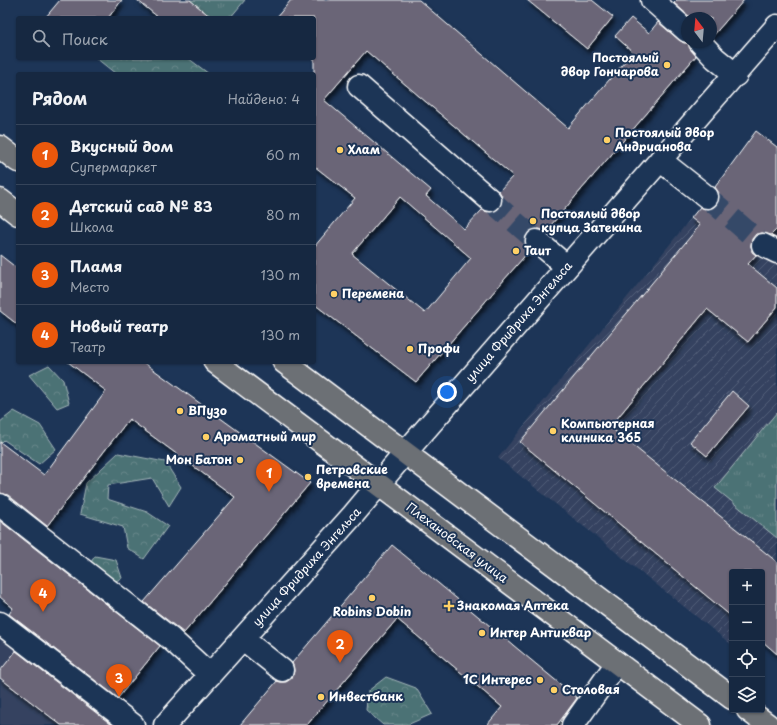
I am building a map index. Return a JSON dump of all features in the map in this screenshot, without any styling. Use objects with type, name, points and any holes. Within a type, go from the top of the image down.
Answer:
[{"type":"main road","points":[[0,148],[16,160]]},
{"type":"main road","points":[[0,200],[16,212]]},
{"type":"main road","name":"Плехановская улица","points":[[218,364],[700,725]]},
{"type":"main road","points":[[287,364],[729,696]]},
{"type":"main road","points":[[752,713],[768,725]]},
{"type":"street","points":[[652,0],[681,26]]},
{"type":"street","name":"улица Фридриха Энгельса","points":[[166,725],[379,485],[405,453],[736,75],[777,26]]},
{"type":"street","points":[[706,48],[715,58],[736,75]]},
{"type":"street","points":[[359,86],[490,200]]},
{"type":"street","points":[[660,160],[707,197]]},
{"type":"street","points":[[537,241],[567,267]]},
{"type":"street","points":[[0,505],[171,639],[210,675]]},
{"type":"street","points":[[0,623],[133,725]]},
{"type":"street","points":[[243,638],[282,670]]},
{"type":"street","points":[[573,725],[617,663]]},
{"type":"shaded area","points":[[777,189],[777,654],[765,644],[765,569],[729,569],[729,643],[498,458],[691,218],[700,225]]},
{"type":"shaded area","points":[[0,632],[118,725],[0,725]]},
{"type":"green space","points":[[190,0],[245,0],[232,16],[210,16]]},
{"type":"green space","points":[[98,60],[191,60],[206,72],[114,72]]},
{"type":"green space","points":[[49,365],[63,380],[69,403],[57,408],[29,375]]},
{"type":"green space","points":[[14,411],[40,425],[56,449],[39,464],[4,440],[0,444],[0,422]]},
{"type":"green space","points":[[777,412],[777,538],[715,488]]},
{"type":"green space","points":[[118,453],[165,462],[181,487],[169,506],[152,478],[108,485],[107,499],[147,512],[168,526],[144,559],[127,548],[123,527],[80,514],[86,483]]},
{"type":"green space","points":[[95,556],[116,560],[122,578],[110,584],[89,565]]},
{"type":"green space","points":[[386,677],[416,688],[432,714],[407,725],[383,725],[366,710],[368,691]]},
{"type":"building","points":[[60,0],[122,0],[110,16],[47,16]]},
{"type":"building","points":[[137,0],[190,0],[210,16],[157,16]]},
{"type":"building","points":[[291,0],[419,0],[568,128],[633,52],[615,36],[631,18],[649,33],[658,22],[681,41],[681,48],[690,48],[696,56],[545,232],[540,229],[533,229],[527,233],[525,245],[529,251],[416,382],[316,306],[316,245],[355,198],[316,168],[316,72],[314,72],[314,60],[316,60],[316,16],[278,16]],"holes":[[[366,51],[513,176],[499,191],[502,196],[502,202],[499,208],[494,212],[482,210],[464,229],[426,196],[431,190],[324,100]],[[400,197],[471,258],[425,313],[352,254]]]},
{"type":"building","points":[[527,0],[592,0],[613,17],[587,49]]},
{"type":"building","points":[[677,0],[744,0],[717,31],[717,12],[684,12],[674,3]]},
{"type":"building","points":[[756,131],[777,147],[777,229],[771,235],[762,233],[756,234],[752,239],[751,246],[752,252],[756,255],[748,264],[777,288],[777,307],[748,342],[707,309],[610,427],[777,562],[777,654],[765,644],[765,569],[729,569],[729,615],[520,442],[700,225],[691,218],[700,207],[711,209],[717,204],[719,193],[715,187]]},
{"type":"building","points":[[0,255],[16,267],[16,323],[0,311]]},
{"type":"building","points":[[71,364],[146,364],[310,483],[184,633],[144,602],[235,497],[129,419],[47,526],[8,495],[0,493],[0,442],[44,475],[106,391]]},
{"type":"building","points":[[732,391],[749,406],[707,456],[690,442]]},
{"type":"building","points":[[0,521],[160,646],[118,698],[9,614],[13,608],[0,597]]},
{"type":"building","points":[[392,545],[577,698],[557,725],[487,725],[502,707],[397,619],[307,725],[240,725],[277,681],[286,682],[292,678],[294,671],[292,663]]},
{"type":"building","points":[[16,651],[112,725],[61,725],[0,678],[0,671]]},
{"type":"tunnel","points":[[707,197],[763,245]]},
{"type":"tunnel","points":[[490,200],[537,241]]},
{"type":"place","name":"Постоялый двор Гончарова","points":[[667,65]]},
{"type":"place","name":"Постоялый двор Андрианова","points":[[607,140]]},
{"type":"place","name":"Хлам","points":[[340,150]]},
{"type":"place","name":"Постоялый двор купца Затекина","points":[[533,221]]},
{"type":"place","name":"Таит","points":[[516,251]]},
{"type":"place","name":"Перемена","points":[[334,294]]},
{"type":"place","name":"Профи","points":[[410,349]]},
{"type":"place","name":"ВПузо","points":[[180,411]]},
{"type":"place","name":"Компьютерная клиника 365","points":[[553,431]]},
{"type":"place","name":"Ароматный мир","points":[[206,437]]},
{"type":"place","name":"Мон Батон","points":[[240,460]]},
{"type":"place","name":"Петровские времена","points":[[308,477]]},
{"type":"place","name":"Вкусный дом","points":[[269,492]]},
{"type":"place","name":"Robins Dobin","points":[[372,598]]},
{"type":"place","name":"Знакомая Аптека","points":[[449,606]]},
{"type":"place","name":"Новый театр","points":[[43,612]]},
{"type":"place","name":"Интер Антиквар","points":[[482,633]]},
{"type":"place","name":"Детский сад № 83","points":[[340,663]]},
{"type":"place","name":"1С Интерес","points":[[540,680]]},
{"type":"place","name":"Столовая","points":[[554,690]]},
{"type":"place","name":"Пламя","points":[[119,697]]},
{"type":"place","name":"Инвестбанк","points":[[321,697]]}]
